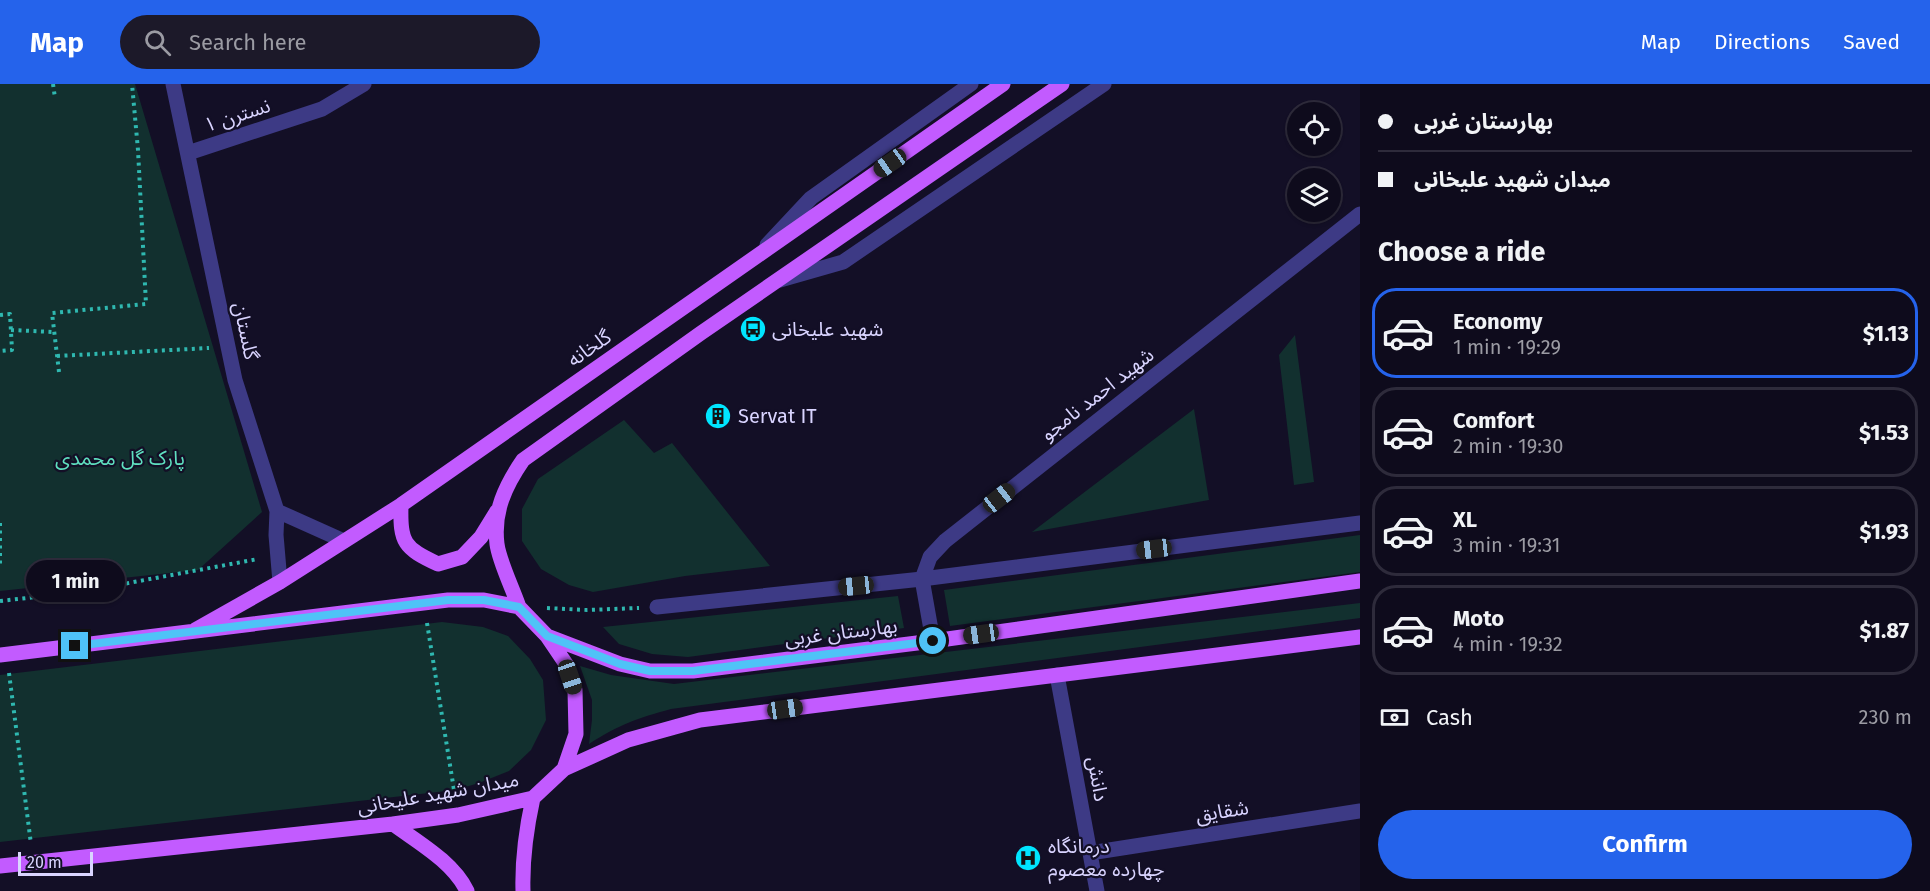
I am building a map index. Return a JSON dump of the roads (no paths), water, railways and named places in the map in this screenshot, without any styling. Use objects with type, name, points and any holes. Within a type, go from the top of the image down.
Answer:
[{"type":"main road","name":"گلخانه","points":[[189,633],[280,582],[401,505],[1003,84]]},
{"type":"main road","points":[[401,505],[400,532],[412,552],[438,564],[462,557],[481,537],[498,509],[508,482],[523,460],[1062,84]]},
{"type":"main road","points":[[498,509],[497,545],[519,607]]},
{"type":"main road","name":"بهارستان غربی","points":[[547,636],[620,664],[650,671],[693,671],[933,641],[1360,581]]},
{"type":"main road","points":[[3,655],[448,600],[484,600],[519,607]]},
{"type":"main road","name":"میدان شهید علیخانی","points":[[0,866],[393,825],[458,815],[533,798],[564,769],[576,734],[575,690],[566,664],[547,636],[519,607]]},
{"type":"main road","points":[[564,769],[628,740],[700,720],[1360,637]]},
{"type":"main road","points":[[523,891],[522,861],[533,798]]},
{"type":"main road","points":[[393,825],[432,852],[462,879],[467,891]]},
{"type":"street","name":"گلستان","points":[[172,84],[238,390],[277,512],[277,556],[280,582]]},
{"type":"street","name":"نسترن ۱","points":[[188,153],[322,109],[364,84]]},
{"type":"street","points":[[759,255],[811,198],[971,84]]},
{"type":"street","points":[[780,280],[843,262],[1104,84]]},
{"type":"street","name":"شهید احمد نامجو","points":[[922,579],[930,557],[945,541],[1360,214]]},
{"type":"street","points":[[277,512],[344,541]]},
{"type":"street","points":[[657,607],[922,579],[1360,523]]},
{"type":"street","points":[[922,579],[933,641]]},
{"type":"street","name":"دانش","points":[[1057,675],[1097,891]]},
{"type":"street","name":"شقایق","points":[[1090,853],[1360,811]]},
{"type":"place","name":"شهید علیخانی","points":[[753,329]]},
{"type":"place","name":"Servat IT","points":[[718,416]]},
{"type":"place","name":"درمانگاه چهارده معصوم","points":[[1028,858]]},
{"type":"park label","name":"پارک گل محمدی","points":[[120,458]]}]
